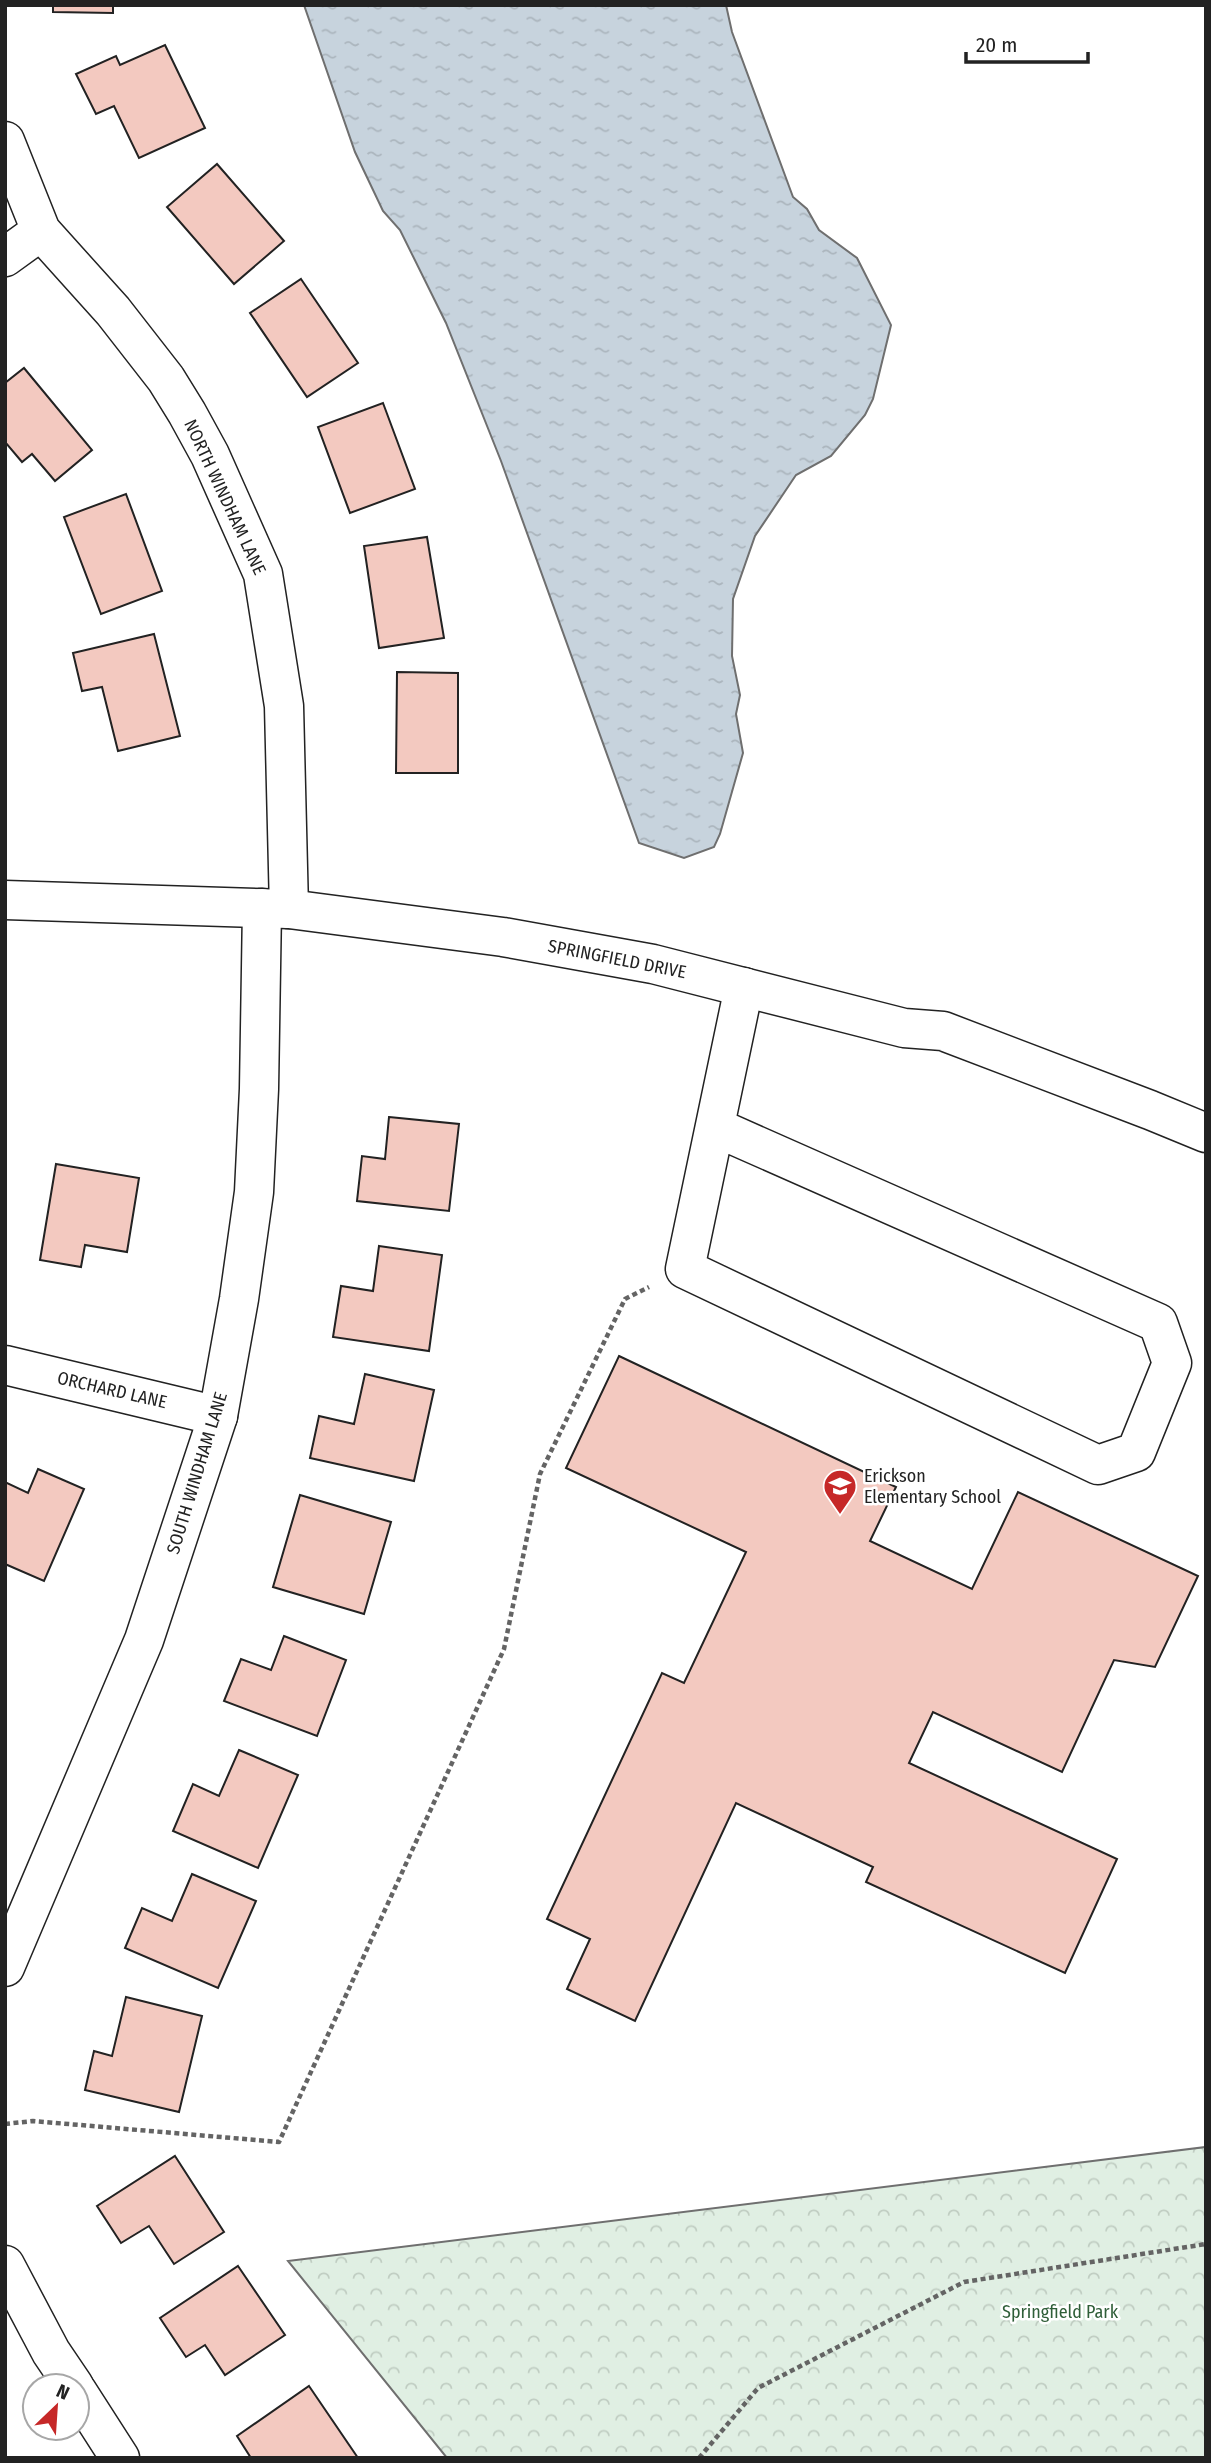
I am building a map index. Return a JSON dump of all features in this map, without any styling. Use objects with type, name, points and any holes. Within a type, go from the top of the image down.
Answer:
[{"type":"street","name":"NORTH WINDHAM LANE","points":[[5,141],[41,231],[113,312],[166,379],[210,455],[263,574],[284,706],[276,909]]},
{"type":"street","points":[[5,257],[41,231]]},
{"type":"street","name":"SPRINGFIELD DRIVE","points":[[5,900],[276,909],[503,937],[653,964],[904,1027],[943,1031],[1206,1133]]},
{"type":"street","name":"SOUTH WINDHAM LANE","points":[[5,1967],[144,1640],[218,1416],[239,1299],[254,1192],[259,1089],[276,909]]},
{"type":"street","points":[[715,1127],[1158,1323],[1172,1363],[1136,1452],[1098,1465],[685,1269],[744,988]]},
{"type":"street","name":"ORCHARD LANE","points":[[5,1365],[218,1416]]},
{"type":"street","points":[[5,2265],[65,2372]]},
{"type":"street","points":[[91,2413],[120,2458]]},
{"type":"path","points":[[5,2124],[33,2122],[279,2142],[504,1649],[540,1474],[625,1299]]},
{"type":"path","points":[[699,2458],[758,2388],[964,2282],[1206,2244]]},
{"type":"green space","name":"Springfield Park","points":[[1206,2147],[1206,2458],[447,2458],[288,2261]]},
{"type":"water","points":[[304,5],[726,5],[732,32],[793,197],[807,209],[819,230],[857,258],[891,325],[873,399],[865,415],[831,456],[796,475],[755,536],[733,599],[732,656],[740,695],[736,714],[743,753],[714,847],[684,858],[639,843],[501,461],[446,323],[400,230],[383,211],[355,152]]},
{"type":"building","points":[[53,5],[113,5],[113,13],[53,12]]},
{"type":"building","points":[[165,45],[205,128],[139,158],[114,106],[96,114],[76,74],[116,56],[120,65]]},
{"type":"building","points":[[217,164],[284,241],[234,284],[167,207]]},
{"type":"building","points":[[301,279],[358,363],[307,397],[250,313]]},
{"type":"building","points":[[24,368],[92,450],[55,481],[32,454],[22,462],[5,442],[5,383]]},
{"type":"building","points":[[383,403],[415,489],[350,513],[318,427]]},
{"type":"building","points":[[126,494],[162,591],[101,614],[64,517]]},
{"type":"building","points":[[427,537],[444,638],[379,648],[364,546]]},
{"type":"building","points":[[154,634],[180,736],[118,751],[102,687],[82,691],[73,653]]},
{"type":"building","points":[[397,672],[458,673],[458,773],[396,773]]},
{"type":"building","points":[[389,1117],[459,1124],[449,1211],[357,1201],[362,1156],[385,1159]]},
{"type":"building","points":[[56,1164],[139,1178],[127,1252],[85,1245],[81,1267],[40,1260]]},
{"type":"building","points":[[379,1246],[442,1255],[429,1351],[333,1337],[341,1286],[373,1291]]},
{"type":"building","points":[[619,1356],[896,1487],[870,1541],[972,1589],[1018,1492],[1198,1576],[1155,1667],[1114,1660],[1062,1772],[933,1712],[909,1763],[1117,1859],[1065,1973],[866,1882],[873,1867],[736,1803],[635,2021],[567,1989],[590,1939],[547,1919],[662,1673],[684,1683],[746,1552],[566,1468]]},
{"type":"building","points":[[365,1374],[434,1390],[414,1481],[310,1458],[319,1416],[354,1424]]},
{"type":"building","points":[[38,1469],[84,1489],[44,1581],[5,1564],[5,1482],[28,1493]]},
{"type":"building","points":[[300,1495],[391,1522],[364,1614],[273,1587]]},
{"type":"building","points":[[284,1636],[346,1660],[317,1736],[224,1701],[241,1659],[271,1670]]},
{"type":"building","points":[[239,1750],[298,1775],[258,1868],[173,1831],[193,1784],[219,1796]]},
{"type":"building","points":[[192,1874],[256,1901],[218,1988],[125,1948],[142,1908],[172,1921]]},
{"type":"building","points":[[126,1997],[202,2016],[179,2112],[85,2090],[94,2051],[112,2056]]},
{"type":"building","points":[[175,2156],[224,2232],[174,2264],[149,2226],[121,2243],[97,2206]]},
{"type":"building","points":[[238,2266],[285,2335],[225,2375],[205,2345],[186,2357],[160,2318]]},
{"type":"building","points":[[309,2386],[358,2458],[251,2458],[237,2436]]},
{"type":"place","name":"Erickson Elementary School","points":[[840,1516]]}]
